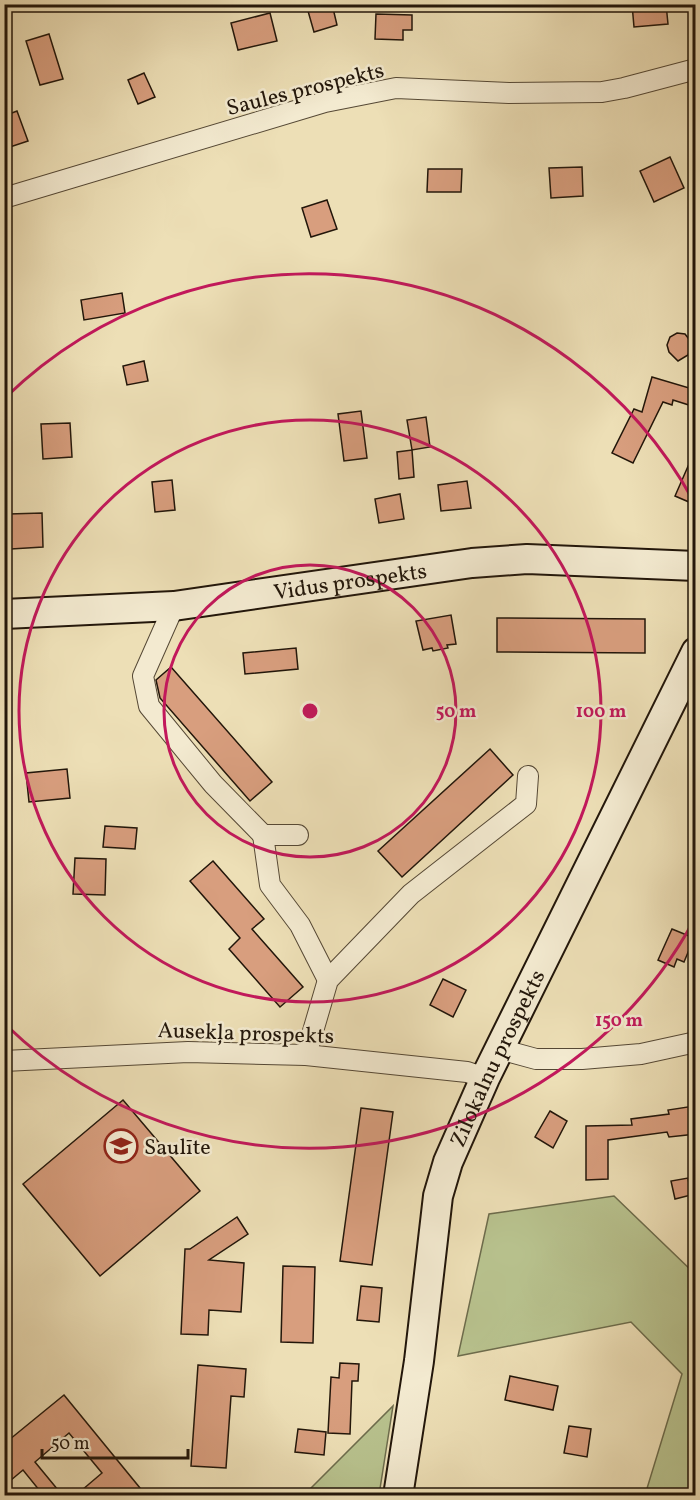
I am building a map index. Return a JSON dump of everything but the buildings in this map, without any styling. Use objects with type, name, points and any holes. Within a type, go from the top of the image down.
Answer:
[{"type":"main road","name":"Vidus prospekts","points":[[4,614],[174,606],[472,563],[527,559],[696,567]]},
{"type":"main road","name":"Zilokalnu prospekts","points":[[398,1496],[416,1383],[438,1196],[448,1162],[485,1078],[696,652]]},
{"type":"street","name":"Saules prospekts","points":[[4,198],[325,102],[396,88],[488,93],[602,92],[696,69]]},
{"type":"street","points":[[174,606],[144,676],[149,706],[213,784],[263,835],[270,885],[300,925],[328,980]]},
{"type":"street","points":[[306,1055],[328,980],[411,894],[526,804],[528,776]]},
{"type":"street","points":[[263,835],[298,835]]},
{"type":"street","points":[[499,1050],[536,1059],[582,1059],[641,1054],[696,1042]]},
{"type":"street","name":"Ausekļa prospekts","points":[[4,1061],[188,1052],[306,1055],[467,1072],[485,1078]]},
{"type":"green space","points":[[614,1196],[695,1274],[695,1495],[645,1495],[682,1374],[631,1322],[458,1356],[489,1214]]},
{"type":"green space","points":[[393,1406],[379,1495],[304,1495]]},
{"type":"place","name":"Saulīte","points":[[121,1146]]}]
